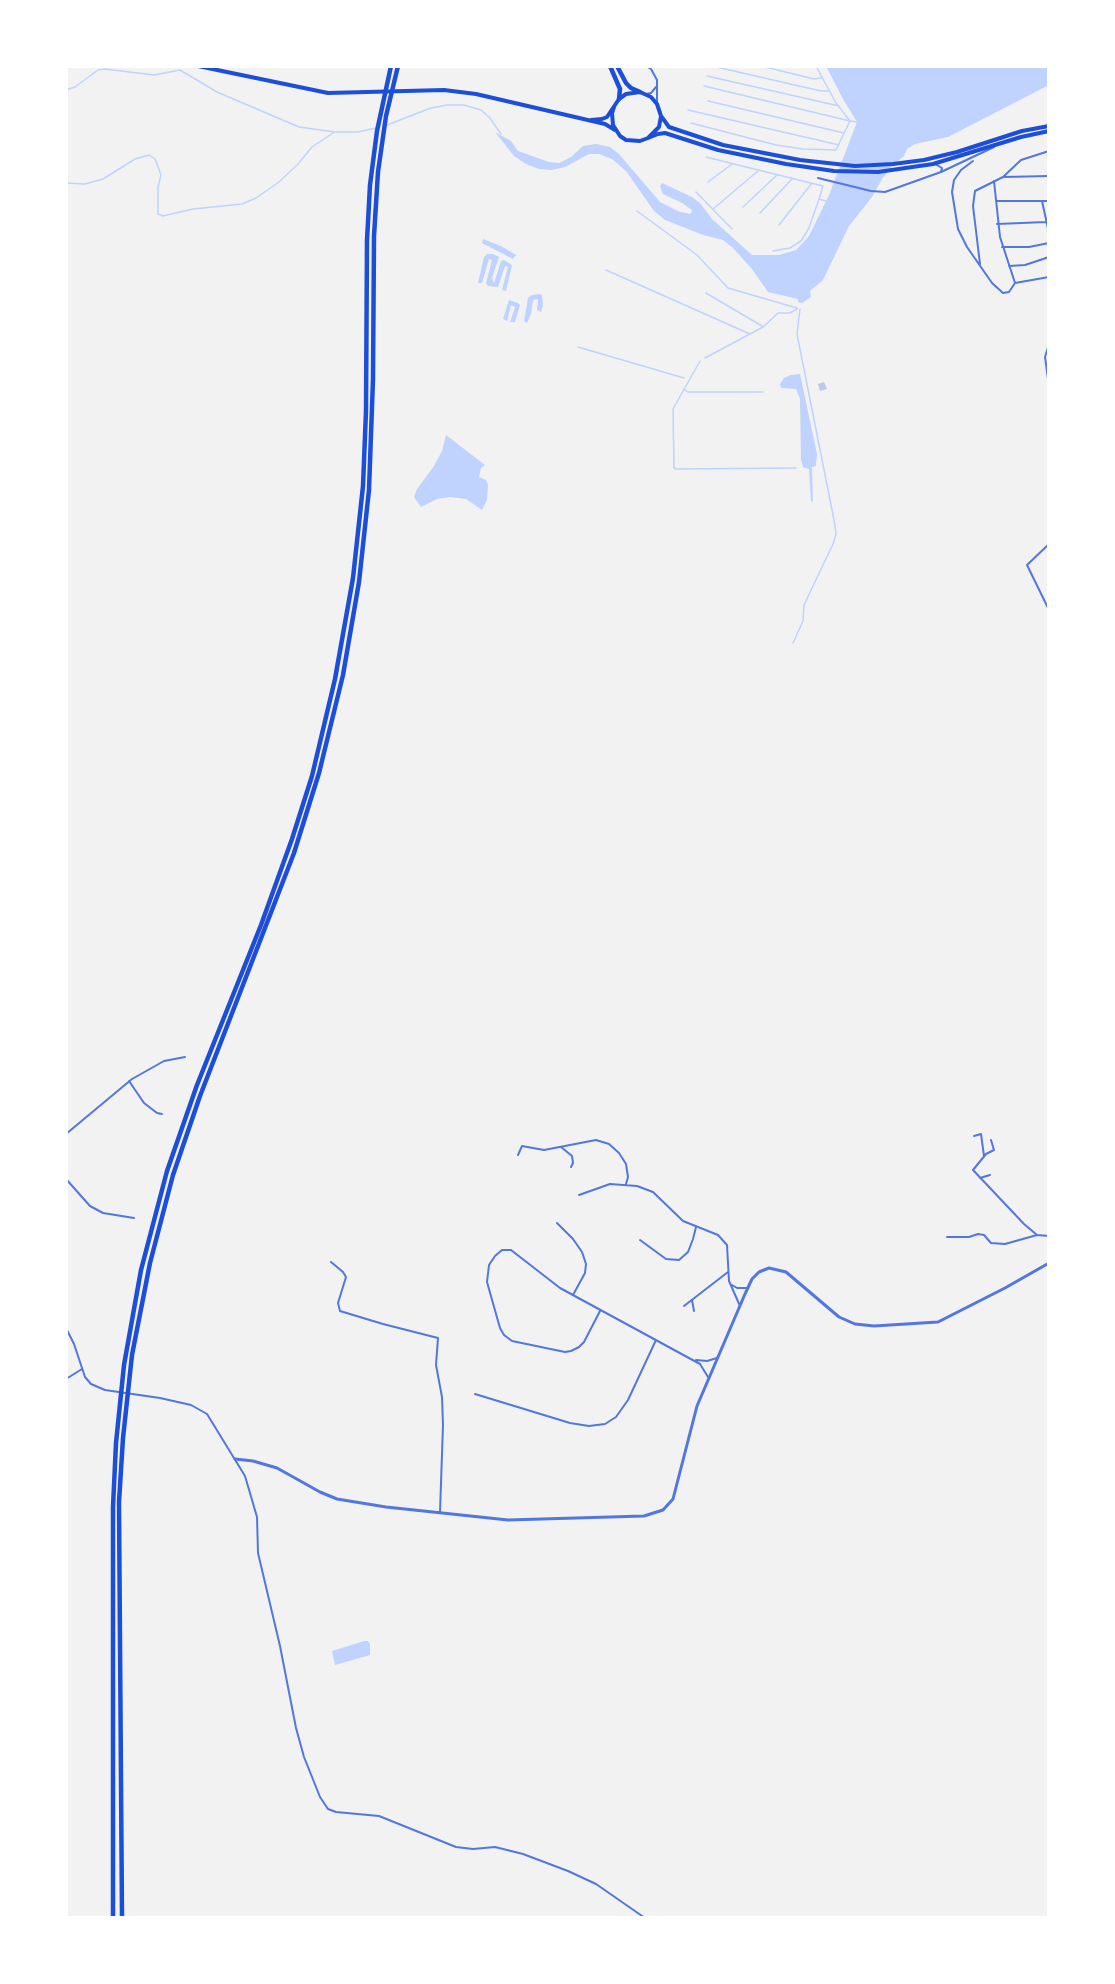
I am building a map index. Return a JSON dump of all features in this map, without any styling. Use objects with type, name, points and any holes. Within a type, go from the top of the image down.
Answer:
[{"type":"highway","points":[[113,1918],[113,1508],[116,1443],[124,1365],[141,1270],[167,1171],[197,1085],[289,848],[312,776],[336,679],[349,605],[361,505],[366,411],[367,222],[370,177],[376,131],[391,66]]},
{"type":"highway","points":[[122,1918],[119,1503],[132,1355],[150,1263],[173,1175],[200,1096],[291,862],[319,773],[337,702],[355,610],[369,490],[374,226],[382,136],[398,66]]},
{"type":"highway","points":[[610,66],[620,89],[618,99]]},
{"type":"highway","points":[[617,66],[626,83],[643,93]]},
{"type":"main road","points":[[198,66],[328,93],[434,90],[466,92],[608,125],[620,136],[633,141],[665,133],[735,154],[834,171],[891,171],[933,164],[1005,142],[1049,132]]},
{"type":"main road","points":[[579,118],[602,119],[610,114],[618,99],[626,94],[643,93],[657,104],[661,116],[669,127],[713,142],[759,153],[855,166],[893,165],[957,152],[1022,131],[1049,126]]},
{"type":"main road","points":[[614,107],[611,119],[615,130]]},
{"type":"main road","points":[[648,138],[659,127],[661,116]]},
{"type":"street","points":[[646,66],[655,74],[657,104]]},
{"type":"street","points":[[643,93],[651,93],[657,85]]},
{"type":"street","points":[[818,178],[871,191],[885,192],[941,172],[1005,142]]},
{"type":"street","points":[[980,264],[974,214],[975,191],[1003,177],[1021,160],[1049,152]]},
{"type":"street","points":[[973,161],[961,170],[954,180],[952,192],[958,229],[968,247],[992,283],[1003,292],[1009,292],[1015,283],[1049,277]]},
{"type":"street","points":[[933,164],[942,168],[941,172]]},
{"type":"street","points":[[1003,177],[1049,176]]},
{"type":"street","points":[[994,181],[997,224],[1002,247],[1015,283]]},
{"type":"street","points":[[996,201],[1049,201]]},
{"type":"street","points":[[1042,201],[1049,233]]},
{"type":"street","points":[[997,224],[1046,222]]},
{"type":"street","points":[[1002,247],[1029,247],[1049,243]]},
{"type":"street","points":[[1009,266],[1025,265],[1049,257]]},
{"type":"street","points":[[1049,344],[1045,357],[1049,386]]},
{"type":"street","points":[[1049,544],[1027,565],[1049,610]]},
{"type":"street","points":[[66,1134],[129,1081],[164,1060],[184,1058]]},
{"type":"street","points":[[129,1081],[144,1103],[162,1114]]},
{"type":"street","points":[[974,1136],[981,1134],[984,1156]]},
{"type":"street","points":[[518,1155],[522,1146],[544,1150],[596,1140],[609,1144],[619,1153],[626,1164],[628,1177],[626,1184]]},
{"type":"street","points":[[991,1140],[994,1150],[984,1156],[973,1170],[1024,1224],[1037,1234]]},
{"type":"street","points":[[561,1147],[572,1156],[571,1167]]},
{"type":"street","points":[[980,1178],[990,1175]]},
{"type":"street","points":[[66,1179],[96,1210],[134,1218]]},
{"type":"street","points":[[579,1195],[601,1186],[626,1184],[637,1186],[653,1192],[683,1221],[718,1235],[727,1245],[729,1281],[740,1306]]},
{"type":"street","points":[[557,1223],[582,1252],[585,1264],[585,1273],[573,1295]]},
{"type":"street","points":[[640,1240],[666,1259],[679,1260],[688,1252],[696,1227]]},
{"type":"street","points":[[947,1237],[969,1237],[978,1234],[984,1235],[991,1243],[1005,1244],[1037,1234],[1049,1236]]},
{"type":"street","points":[[600,1311],[584,1342],[571,1351],[565,1352],[512,1341],[504,1335],[500,1328],[487,1282],[489,1265],[502,1250],[511,1250],[560,1288],[700,1364],[708,1377]]},
{"type":"street","points":[[331,1262],[346,1277],[339,1303],[340,1311],[438,1338],[436,1365],[442,1397],[443,1425],[440,1514]]},
{"type":"street","points":[[235,1459],[253,1461],[277,1468],[337,1500],[440,1514],[508,1520],[644,1516],[663,1510],[673,1499],[689,1429],[708,1377],[748,1288],[759,1272],[769,1268],[778,1269],[794,1277],[828,1309],[847,1321],[874,1326],[939,1322],[1049,1263]]},
{"type":"street","points":[[684,1306],[728,1272]]},
{"type":"street","points":[[729,1281],[737,1288],[748,1288]]},
{"type":"street","points":[[692,1300],[694,1311]]},
{"type":"street","points":[[66,1328],[82,1369],[91,1384],[105,1390],[150,1396],[191,1405],[207,1414],[245,1476],[256,1517],[258,1552],[296,1728],[304,1757],[320,1797],[328,1809],[336,1812],[379,1816],[456,1847],[473,1849],[495,1847],[523,1854],[596,1884],[645,1918]]},
{"type":"street","points":[[475,1394],[570,1423],[589,1426],[605,1424],[616,1417],[628,1400],[656,1340]]},
{"type":"street","points":[[692,1359],[707,1361],[717,1359]]},
{"type":"street","points":[[66,1379],[82,1369]]},
{"type":"water","points":[[826,66],[1049,66],[1049,85],[948,137],[915,144],[907,149],[904,156],[882,179],[872,197],[849,226],[823,280],[810,291],[811,297],[802,303],[798,302],[798,299],[768,292],[752,269],[723,240],[665,220],[654,211],[626,171],[612,159],[599,154],[589,154],[565,167],[552,170],[539,169],[514,156],[495,132],[511,141],[518,151],[549,162],[559,163],[571,157],[583,146],[596,144],[610,147],[619,154],[660,202],[680,212],[691,214],[692,210],[663,194],[660,186],[662,183],[700,203],[712,219],[752,255],[779,255],[796,250],[809,236],[829,195],[857,122]]},
{"type":"water","points":[[483,239],[516,255],[513,259],[482,243]]},
{"type":"water","points":[[487,254],[499,257],[492,278],[494,283],[501,261],[504,260],[512,265],[506,291],[502,290],[508,267],[505,266],[498,287],[488,286],[486,283],[492,260],[489,259],[482,283],[478,283],[484,257]]},
{"type":"water","points":[[542,295],[541,312],[537,310],[538,299],[533,300],[527,323],[524,321],[528,298]]},
{"type":"water","points":[[509,300],[520,305],[515,322],[510,322],[515,307],[511,305],[507,321],[503,319]]},
{"type":"water","points":[[800,374],[817,454],[816,466],[812,467],[813,501],[811,502],[809,469],[803,467],[801,460],[800,399],[796,389],[781,388],[780,384],[784,378]]},
{"type":"water","points":[[446,435],[485,465],[481,468],[479,477],[486,480],[488,485],[487,500],[482,510],[466,499],[450,497],[437,499],[421,507],[414,497],[442,451]]},
{"type":"water","points":[[364,1641],[370,1644],[370,1655],[335,1665],[332,1651]]},
{"type":"building","points":[[824,382],[827,389],[820,391],[818,384]]},
{"type":"waterway","points":[[712,66],[829,91]]},
{"type":"waterway","points":[[761,66],[814,79],[821,78]]},
{"type":"waterway","points":[[806,66],[816,66]]},
{"type":"waterway","points":[[816,66],[836,103],[850,121],[857,122]]},
{"type":"waterway","points":[[66,90],[75,87],[98,70],[154,75],[180,70],[217,92],[299,127],[335,132],[358,132],[376,128]]},
{"type":"waterway","points":[[707,76],[839,106]]},
{"type":"waterway","points":[[691,123],[776,145],[836,150],[850,121],[704,86]]},
{"type":"waterway","points":[[708,101],[844,133]]},
{"type":"waterway","points":[[387,125],[431,108],[464,105],[481,110],[501,134]]},
{"type":"waterway","points":[[688,110],[839,145]]},
{"type":"waterway","points":[[66,183],[85,184],[103,179],[135,159],[149,155],[155,159],[161,175],[158,187],[158,214],[163,216],[193,209],[242,204],[256,198],[279,182],[312,147],[333,133]]},
{"type":"waterway","points":[[706,157],[823,186],[819,199],[826,201]]},
{"type":"waterway","points":[[708,182],[732,164]]},
{"type":"waterway","points":[[713,209],[758,171]]},
{"type":"waterway","points":[[743,207],[777,175]]},
{"type":"waterway","points":[[760,213],[792,179]]},
{"type":"waterway","points":[[779,225],[812,183]]},
{"type":"waterway","points":[[696,192],[732,229]]},
{"type":"waterway","points":[[773,251],[790,248],[801,241],[809,228],[819,199]]},
{"type":"waterway","points":[[637,211],[697,255],[728,288],[797,308]]},
{"type":"waterway","points":[[606,270],[750,334]]},
{"type":"waterway","points":[[706,293],[762,326]]},
{"type":"waterway","points":[[705,358],[763,327],[778,313],[790,313],[797,309]]},
{"type":"waterway","points":[[793,643],[803,621],[804,605],[836,534],[797,334],[800,309]]},
{"type":"waterway","points":[[578,347],[684,378]]},
{"type":"waterway","points":[[700,361],[673,409],[674,468],[796,468]]},
{"type":"waterway","points":[[684,389],[688,392],[763,392]]}]
